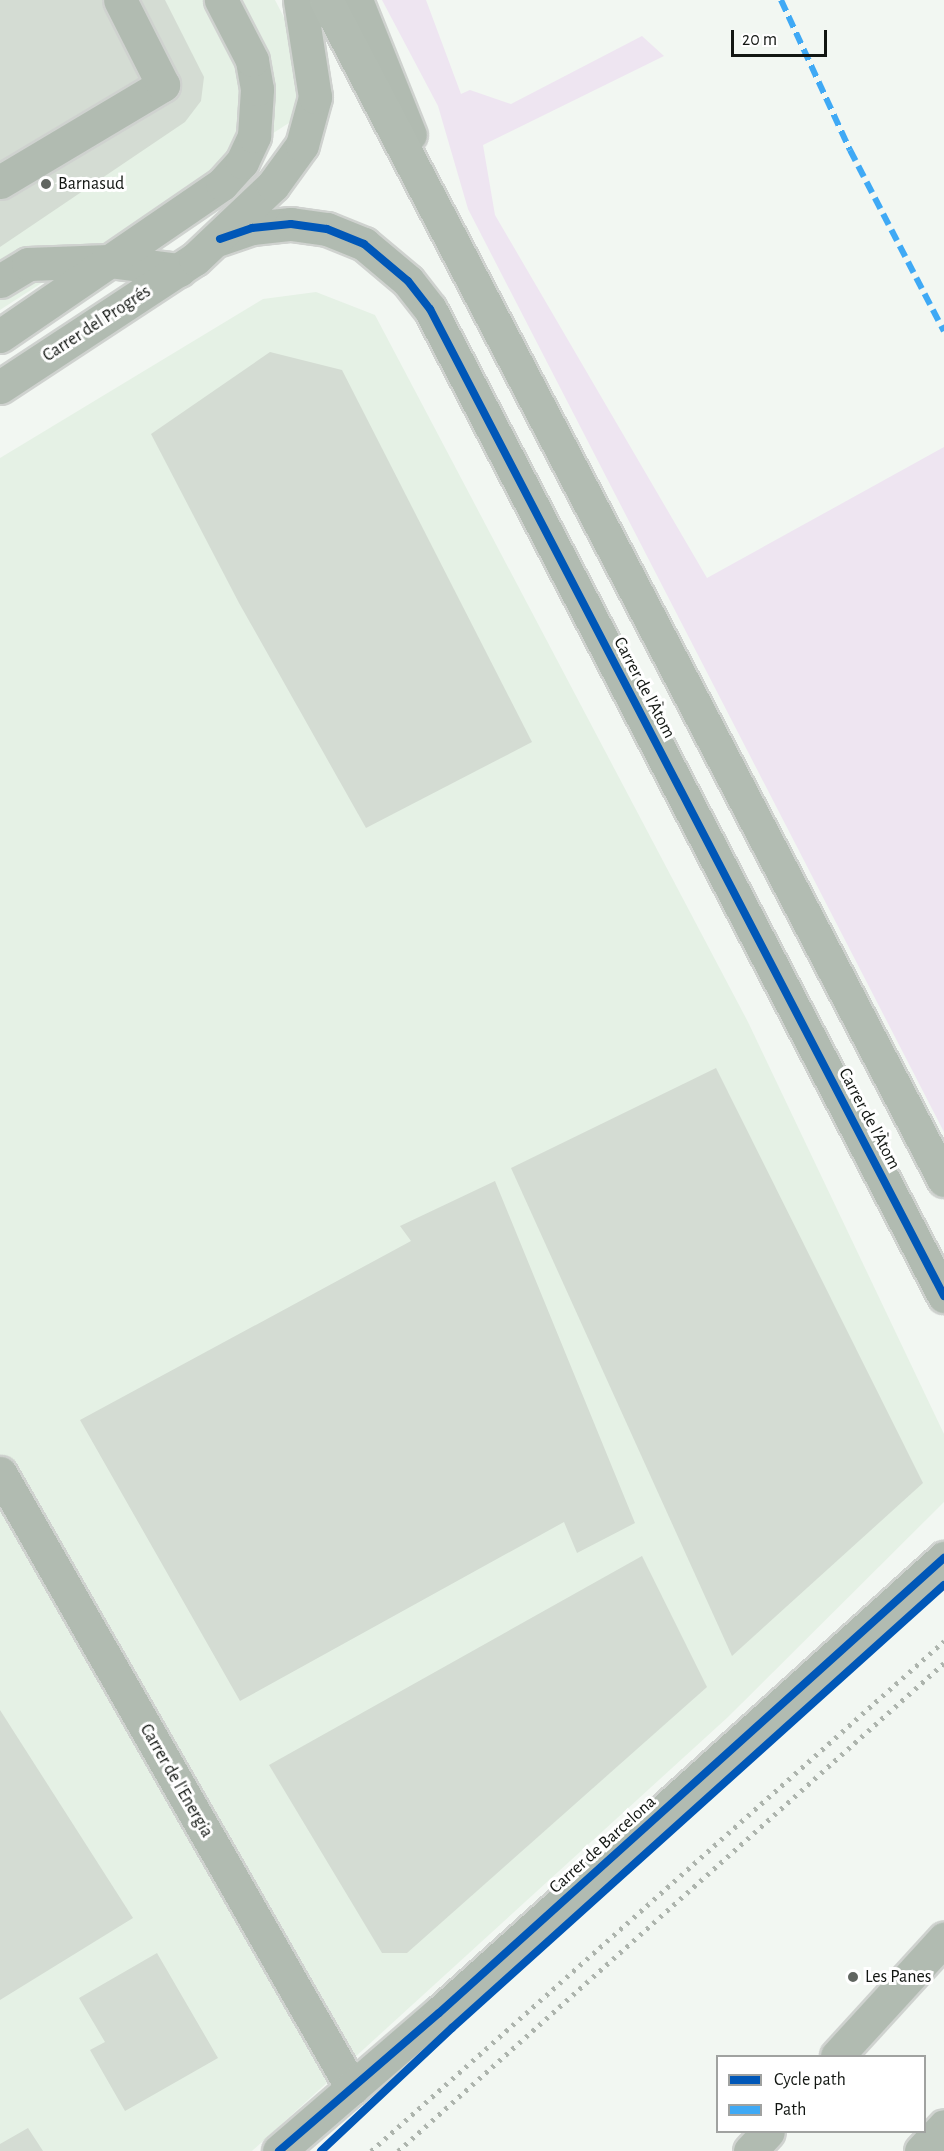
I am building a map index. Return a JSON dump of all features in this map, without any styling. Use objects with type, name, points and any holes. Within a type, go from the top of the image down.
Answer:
[{"type":"main road","points":[[326,0],[944,1180]]},
{"type":"street","points":[[0,182],[163,85],[120,0]]},
{"type":"street","points":[[0,336],[222,184],[242,162],[254,136],[257,88],[252,60],[221,0]]},
{"type":"street","name":"Carrer del Progrés","points":[[0,387],[187,265],[220,239],[273,185],[302,145],[315,97],[300,0]]},
{"type":"street","points":[[356,0],[450,235]]},
{"type":"street","name":"Carrer de l'Àtom","points":[[220,239],[252,228],[291,224],[327,229],[364,244],[408,281],[430,309],[944,1296]]},
{"type":"street","points":[[0,281],[28,264],[109,261],[187,265]]},
{"type":"street","name":"Carrer de l'Energia","points":[[0,1473],[352,2088]]},
{"type":"street","name":"Carrer de Barcelona","points":[[279,2151],[944,1558]]},
{"type":"street","points":[[838,2055],[944,1939]]},
{"type":"street","points":[[921,2151],[944,2126]]},
{"type":"street","points":[[750,2151],[767,2133]]},
{"type":"shaded area","name":"Barnasud","points":[[0,0],[275,0],[326,99],[0,310]]},
{"type":"shaded area","points":[[382,0],[426,0],[461,94],[470,90],[511,104],[642,36],[664,56],[483,145],[495,215],[707,578],[944,447],[944,1132],[468,209],[438,106]]},
{"type":"shaded area","points":[[316,292],[375,315],[748,1022],[944,1434],[944,1502],[728,1717],[252,2151],[0,2151],[0,458],[263,299]]},
{"type":"building","name":"Barnasud","points":[[0,0],[165,0],[204,77],[201,101],[185,122],[0,247]]},
{"type":"building","points":[[270,352],[342,370],[532,742],[366,828],[239,603],[151,434]]},
{"type":"building","points":[[716,1068],[923,1483],[732,1656],[511,1168]]},
{"type":"building","points":[[495,1181],[635,1523],[577,1553],[564,1522],[240,1701],[80,1420],[411,1241],[400,1226]]},
{"type":"building","points":[[642,1556],[707,1687],[407,1953],[382,1953],[269,1765]]},
{"type":"building","points":[[0,1710],[133,1918],[0,2000]]},
{"type":"building","points":[[157,1953],[218,2058],[125,2111],[90,2050],[105,2042],[79,1998]]},
{"type":"building","points":[[28,2128],[43,2151],[0,2151],[0,2144]]},
{"type":"railway","points":[[371,2151],[944,1641]]},
{"type":"railway","points":[[398,2151],[944,1663]]},
{"type":"marked path","points":[[781,0],[850,150],[944,331]]},
{"type":"cycle path","points":[[220,239],[252,228],[291,224],[327,229],[364,244],[408,281],[430,309],[944,1296]]},
{"type":"cycle path","points":[[279,2151],[439,2013],[944,1558]]},
{"type":"cycle path","points":[[321,2151],[452,2028],[944,1585]]},
{"type":"place","name":"Barnasud","points":[[46,184]]},
{"type":"place","name":"Les Panes","points":[[853,1977]]}]
